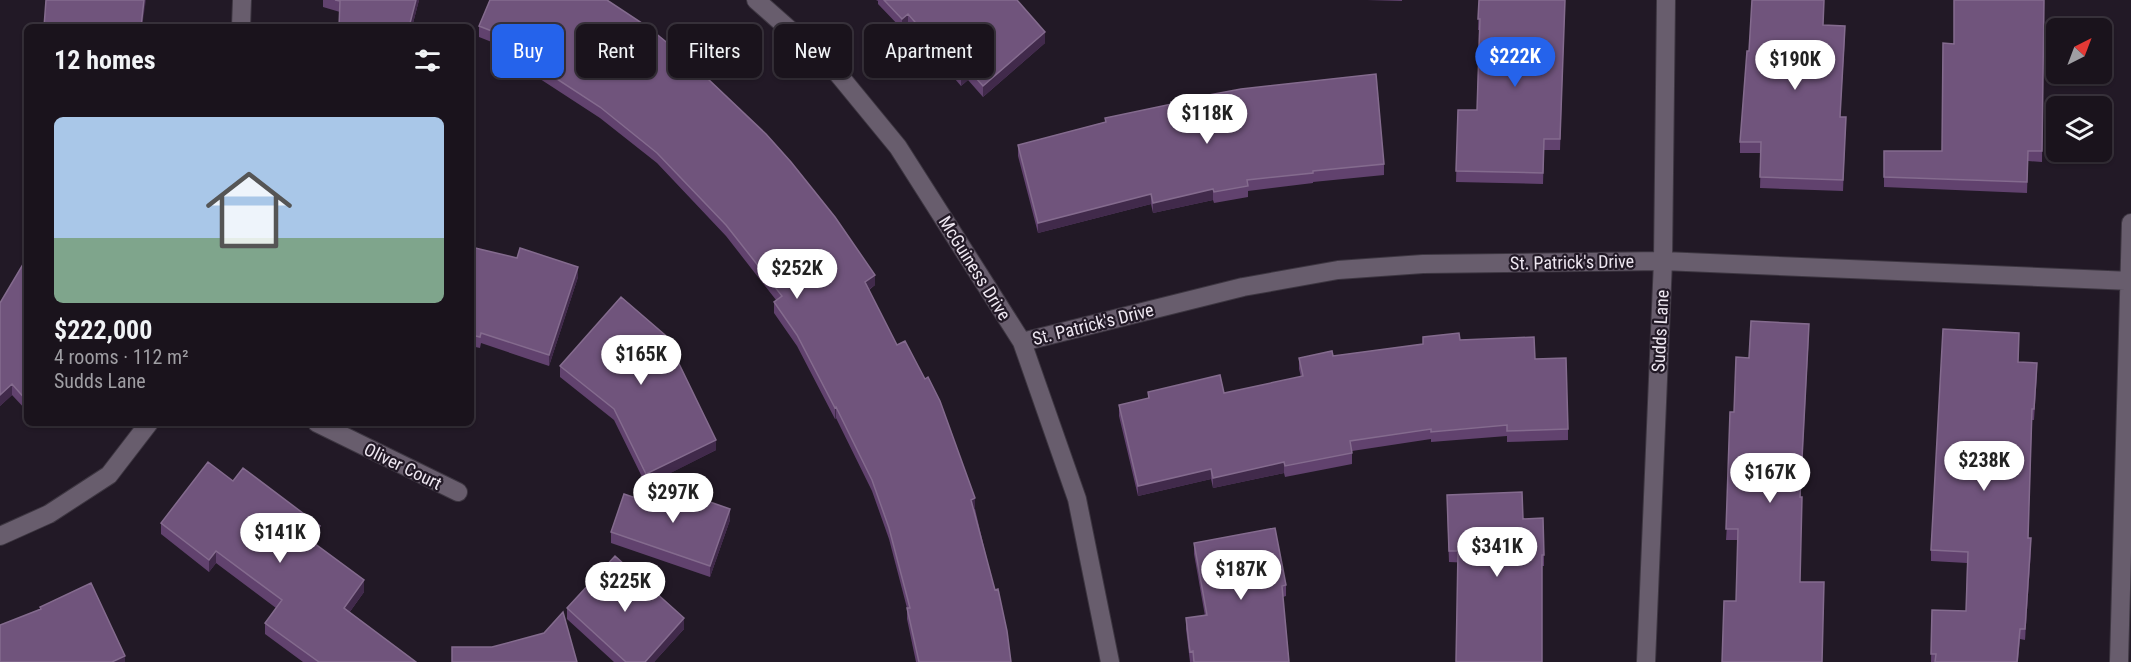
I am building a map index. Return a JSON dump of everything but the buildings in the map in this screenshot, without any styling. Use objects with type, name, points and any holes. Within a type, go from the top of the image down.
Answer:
[{"type":"street","points":[[241,24],[242,0]]},
{"type":"street","name":"McGuiness Drive","points":[[756,0],[834,69],[898,147],[1022,342],[1077,499],[1110,662]]},
{"type":"street","name":"Sudds Lane","points":[[1646,662],[1663,261],[1666,0]]},
{"type":"street","points":[[2118,662],[2131,223]]},
{"type":"street","name":"St. Patrick's Drive","points":[[1022,342],[1243,287],[1338,270],[1423,264],[1663,261],[2130,281]]},
{"type":"street","points":[[0,536],[49,514],[109,474],[147,426]]},
{"type":"street","name":"Oliver Court","points":[[322,426],[458,492]]}]
